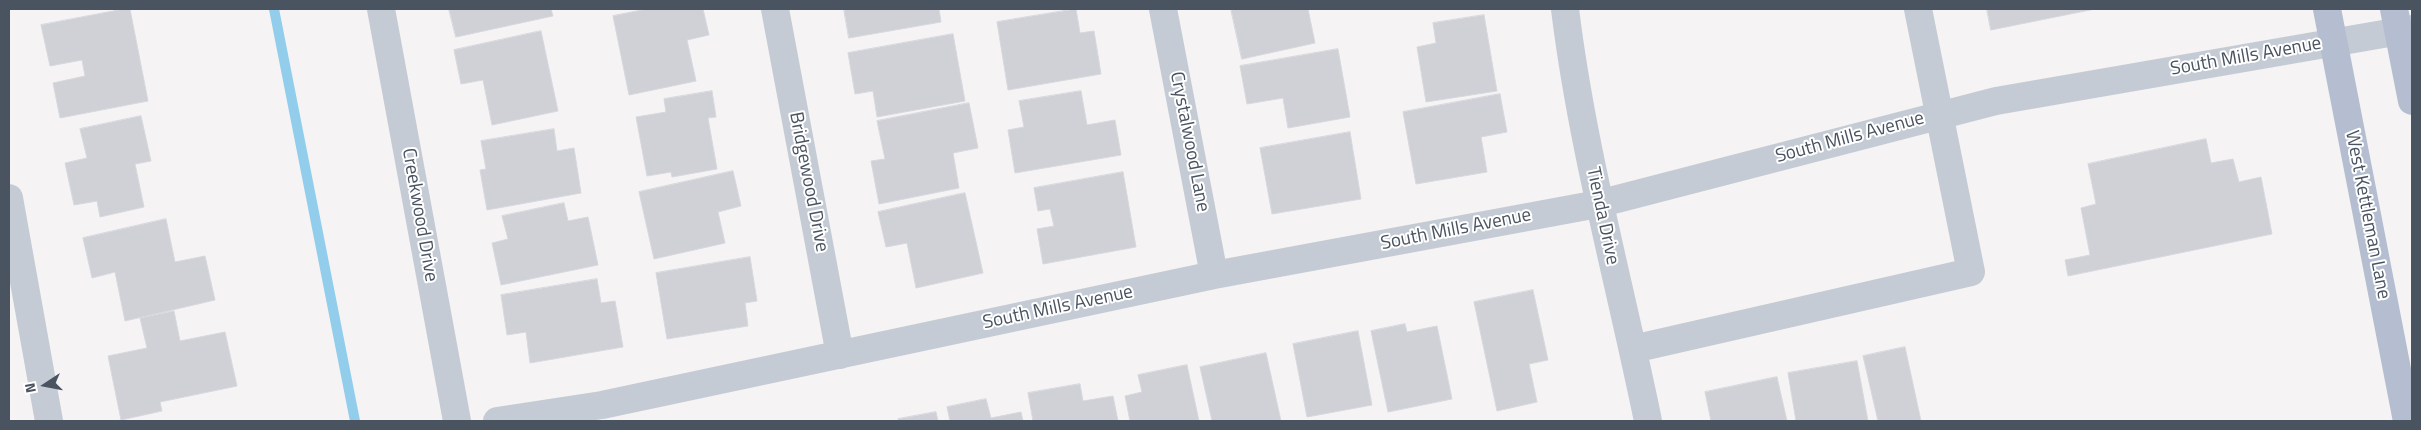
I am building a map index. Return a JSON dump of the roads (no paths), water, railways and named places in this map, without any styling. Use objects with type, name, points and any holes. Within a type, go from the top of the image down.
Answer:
[{"type":"main road","name":"West Kettleman Lane","points":[[2327,9],[2407,421]]},
{"type":"main road","points":[[2402,23],[2412,101]]},
{"type":"street","name":"Creekwood Drive","points":[[381,9],[457,421]]},
{"type":"street","name":"Bridgewood Drive","points":[[775,9],[840,355]]},
{"type":"street","name":"Crystalwood Lane","points":[[1164,9],[1214,275]]},
{"type":"street","name":"Tienda Drive","points":[[1565,9],[1575,78],[1598,204],[1633,349],[1648,421]]},
{"type":"street","points":[[1633,349],[1971,272],[1918,9]]},
{"type":"street","name":"South Mills Avenue","points":[[497,421],[602,405],[1214,275],[1598,204],[1996,101],[2333,42],[2402,23]]},
{"type":"street","points":[[9,198],[49,421]]},
{"type":"waterway","points":[[274,9],[355,421]]}]
